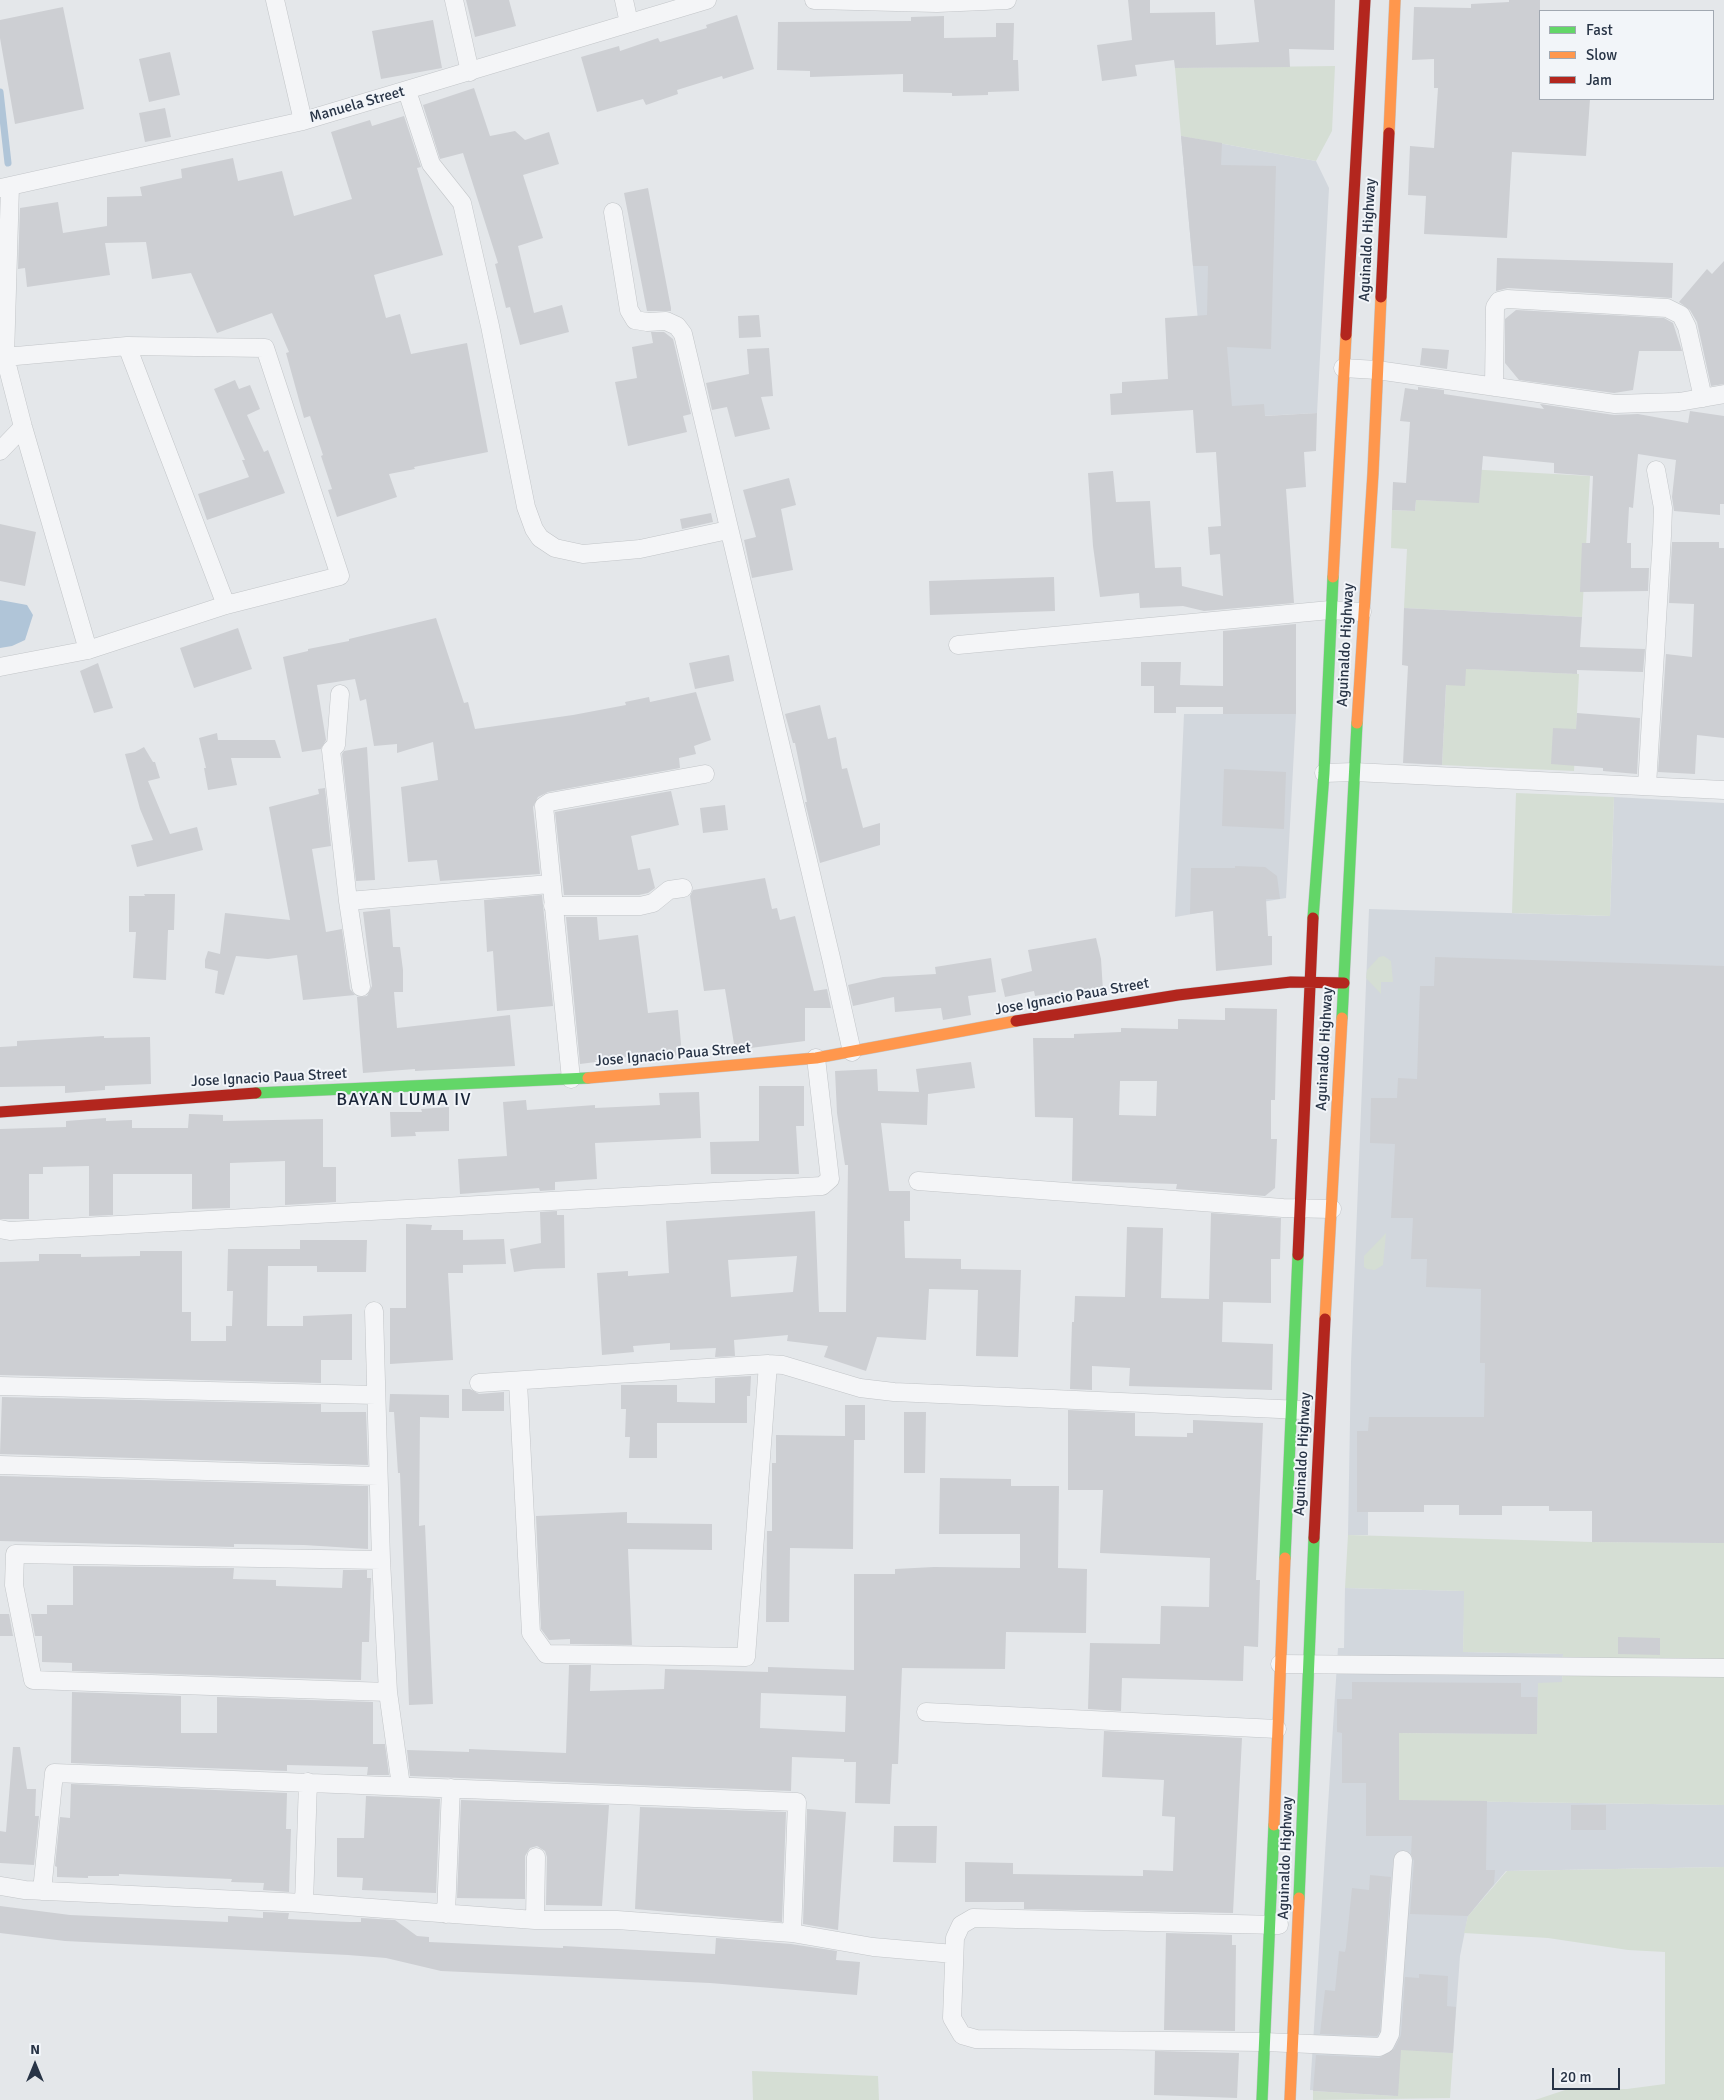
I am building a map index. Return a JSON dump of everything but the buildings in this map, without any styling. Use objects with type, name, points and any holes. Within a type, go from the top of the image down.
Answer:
[{"type":"main road","name":"Aguinaldo Highway","points":[[1262,2100],[1277,1729],[1302,1208],[1309,982],[1324,773],[1330,610],[1365,0]]},
{"type":"main road","name":"Aguinaldo Highway","points":[[1290,2100],[1300,1926],[1308,1666],[1320,1411],[1362,612],[1377,370],[1395,0]]},
{"type":"main road","name":"Jose Ignacio Paua Street","points":[[0,1112],[252,1092],[571,1079],[816,1058],[1095,1007],[1236,988],[1309,982],[1344,983]]},
{"type":"street","points":[[275,0],[303,121]]},
{"type":"street","points":[[454,0],[470,72]]},
{"type":"street","points":[[624,0],[629,23]]},
{"type":"street","name":"Manuela Street","points":[[5,187],[303,121],[707,0]]},
{"type":"street","points":[[814,0],[1007,0]]},
{"type":"street","points":[[407,90],[432,164],[462,203],[490,326],[526,507],[534,529],[540,538],[555,548],[583,554],[640,549],[728,530]]},
{"type":"street","points":[[5,187],[2,357],[88,650]]},
{"type":"street","points":[[613,212],[629,310],[635,320],[647,322],[666,321],[677,326],[683,334],[728,530],[828,943],[852,1052]]},
{"type":"street","points":[[1494,387],[1494,307],[1499,301],[1506,299],[1667,308],[1682,315],[1687,327],[1703,398]]},
{"type":"street","points":[[0,667],[88,650],[226,605],[340,576],[265,348],[127,346],[2,357]]},
{"type":"street","points":[[127,346],[226,605]]},
{"type":"street","points":[[1344,368],[1377,370],[1615,404],[1663,404],[1724,394]]},
{"type":"street","points":[[0,451],[23,427]]},
{"type":"street","points":[[1647,786],[1663,508],[1656,470]]},
{"type":"street","points":[[958,645],[1330,610],[1362,612]]},
{"type":"street","points":[[340,694],[336,745],[331,750],[348,902],[361,987]]},
{"type":"street","points":[[1324,773],[1354,772],[1724,790]]},
{"type":"street","points":[[571,1079],[550,884],[544,806],[550,802],[705,774]]},
{"type":"street","points":[[348,902],[550,884]]},
{"type":"street","points":[[553,906],[640,906],[653,903],[669,890],[683,888]]},
{"type":"street","points":[[0,1229],[20,1231],[822,1186],[830,1179],[816,1058]]},
{"type":"street","points":[[918,1181],[1332,1209]]},
{"type":"street","points":[[374,1311],[381,1560],[388,1692],[401,1786]]},
{"type":"street","points":[[518,1382],[531,1633],[546,1654],[746,1657],[768,1364]]},
{"type":"street","points":[[479,1383],[518,1382],[768,1364],[783,1365],[860,1388],[894,1392],[1320,1411]]},
{"type":"street","points":[[0,1386],[376,1395]]},
{"type":"street","points":[[0,1465],[378,1476]]},
{"type":"street","points":[[381,1560],[15,1554],[14,1585],[33,1680],[388,1692]]},
{"type":"street","points":[[1280,1664],[1308,1666],[1724,1668]]},
{"type":"street","points":[[926,1712],[1277,1729]]},
{"type":"street","points":[[42,1891],[54,1773],[797,1802],[792,1933]]},
{"type":"street","points":[[304,1903],[308,1782]]},
{"type":"street","points":[[446,1914],[451,1788]]},
{"type":"street","points":[[535,1920],[536,1857]]},
{"type":"street","points":[[1300,1926],[973,1918],[961,1925],[955,1938],[952,2018],[962,2035],[976,2039],[1265,2042],[1374,2048],[1384,2044],[1388,2039],[1403,1860]]},
{"type":"street","points":[[0,1886],[42,1891],[304,1903],[535,1920],[617,1920],[792,1933],[873,1947],[954,1954]]},
{"type":"shaded area","points":[[1335,66],[1332,131],[1316,161],[1181,136],[1175,68]]},
{"type":"shaded area","points":[[1181,136],[1316,161],[1329,188],[1317,413],[1207,419]]},
{"type":"shaded area","points":[[1467,469],[1590,476],[1582,617],[1404,608],[1407,549],[1391,548],[1392,510],[1415,511],[1416,500],[1465,502]]},
{"type":"shaded area","points":[[1447,668],[1579,674],[1574,771],[1442,765]]},
{"type":"shaded area","points":[[1184,714],[1296,714],[1286,898],[1175,917]]},
{"type":"shaded area","points":[[1516,793],[1614,797],[1610,916],[1512,913]]},
{"type":"shaded area","points":[[1614,797],[1724,803],[1724,1543],[1592,1542],[1593,1506],[1684,1417],[1424,1417],[1424,1512],[1368,1512],[1368,1535],[1348,1535],[1351,1362],[1369,909],[1610,916]]},
{"type":"shaded area","points":[[1384,956],[1391,961],[1393,982],[1381,982],[1381,994],[1366,978],[1367,970],[1379,957]]},
{"type":"shaded area","points":[[1386,1233],[1383,1265],[1375,1270],[1367,1269],[1364,1267],[1364,1256]]},
{"type":"shaded area","points":[[1348,1535],[1592,1542],[1724,1543],[1724,1805],[1366,1800],[1366,1783],[1399,1783],[1399,1733],[1537,1734],[1538,1683],[1562,1682],[1563,1654],[1463,1652],[1464,1591],[1345,1588]]},
{"type":"shaded area","points":[[1345,1588],[1465,1591],[1463,1652],[1563,1654],[1562,1683],[1537,1734],[1400,1733],[1399,1784],[1366,1800],[1724,1805],[1724,1867],[1506,1871],[1468,1916],[1460,1956],[1453,2053],[1401,2050],[1398,2096],[1310,2090],[1338,1648],[1344,1648]]},
{"type":"shaded area","points":[[1724,1867],[1724,2100],[1535,2100],[1565,2090],[1627,2089],[1665,2084],[1665,1952],[1628,1950],[1548,1938],[1464,1933],[1468,1916],[1507,1871]]},
{"type":"shaded area","points":[[1400,2049],[1453,2053],[1450,2098],[1313,2100],[1313,2091],[1397,2096]]},
{"type":"shaded area","points":[[752,2071],[878,2076],[879,2100],[753,2100]]},
{"type":"water","points":[[0,600],[27,605],[33,615],[25,640],[12,646],[0,648]]},
{"type":"waterway","points":[[0,92],[8,163]]},
{"type":"traffic: fast","points":[[1313,918],[1324,773],[1333,577]]},
{"type":"traffic: fast","points":[[1342,1018],[1357,723]]},
{"type":"traffic: fast","points":[[256,1093],[588,1078]]},
{"type":"traffic: fast","points":[[1285,1558],[1298,1255]]},
{"type":"traffic: fast","points":[[1299,1898],[1314,1538]]},
{"type":"traffic: fast","points":[[1262,2100],[1274,1825]]},
{"type":"traffic: slow","points":[[1389,133],[1395,0]]},
{"type":"traffic: slow","points":[[1357,723],[1373,473],[1381,297]]},
{"type":"traffic: slow","points":[[1333,577],[1346,335]]},
{"type":"traffic: slow","points":[[1325,1319],[1342,1018]]},
{"type":"traffic: slow","points":[[588,1078],[816,1058],[1016,1021]]},
{"type":"traffic: slow","points":[[1274,1825],[1285,1558]]},
{"type":"traffic: slow","points":[[1290,2100],[1299,1898]]},
{"type":"traffic: jam","points":[[1346,335],[1365,0]]},
{"type":"traffic: jam","points":[[1381,297],[1389,133]]},
{"type":"traffic: jam","points":[[1298,1255],[1313,918]]},
{"type":"traffic: jam","points":[[1016,1021],[1178,995],[1291,982],[1344,983]]},
{"type":"traffic: jam","points":[[0,1112],[256,1093]]},
{"type":"traffic: jam","points":[[1314,1538],[1325,1319]]},
{"type":"district","name":"BAYAN LUMA IV","points":[[404,1100]]}]
